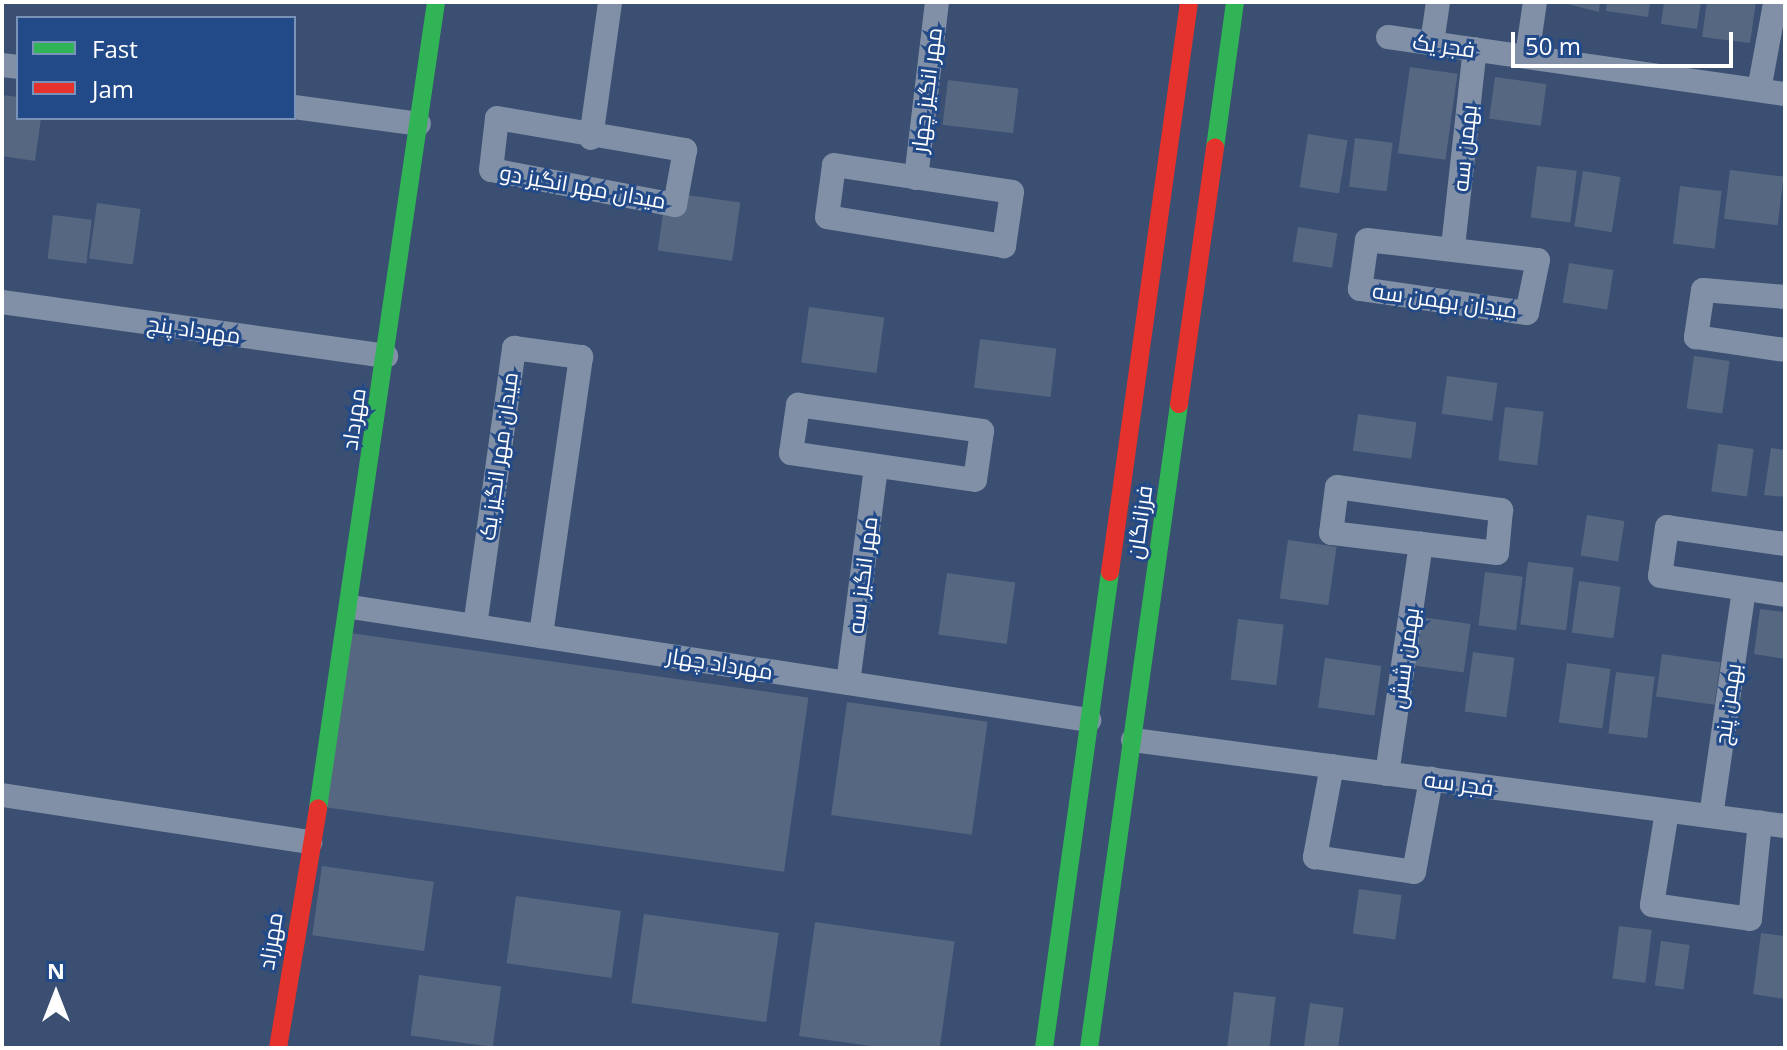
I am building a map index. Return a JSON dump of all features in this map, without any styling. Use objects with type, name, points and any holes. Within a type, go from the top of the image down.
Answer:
[{"type":"street","name":"مهرداد","points":[[310,842],[351,607],[436,2]]},
{"type":"street","points":[[591,138],[610,2]]},
{"type":"street","name":"مهر انگیز چهار","points":[[916,178],[937,2]]},
{"type":"street","name":"فرزانگان","points":[[1044,1048],[1189,2]]},
{"type":"street","name":"فرزانگان","points":[[1089,1048],[1235,2]]},
{"type":"street","points":[[1432,43],[1438,2]]},
{"type":"street","points":[[1527,56],[1535,2]]},
{"type":"street","points":[[1759,90],[1774,9],[1785,10]]},
{"type":"street","name":"فجر یک","points":[[1388,37],[1785,94]]},
{"type":"street","name":"بهمن سه","points":[[1453,247],[1475,49]]},
{"type":"street","points":[[296,107],[419,124]]},
{"type":"street","name":"میدان مهر انگیز دو","points":[[497,118],[591,138],[685,150],[675,205],[491,170],[497,118]]},
{"type":"street","points":[[834,165],[916,178],[1012,192],[1004,246],[827,217],[834,165]]},
{"type":"street","name":"میدان بهمن سه","points":[[1367,240],[1453,247],[1538,260],[1527,313],[1360,289],[1367,240]]},
{"type":"street","points":[[1785,288],[1784,296],[1703,290],[1696,337],[1785,350]]},
{"type":"street","name":"مهرداد پنج","points":[[2,302],[386,356]]},
{"type":"street","name":"میدان مهر انگیز یک","points":[[475,626],[514,348],[581,357],[541,636]]},
{"type":"street","points":[[798,405],[982,431],[975,480],[876,466],[791,453],[798,405]]},
{"type":"street","name":"مهر انگیز سه","points":[[848,683],[876,466]]},
{"type":"street","points":[[1337,487],[1501,510],[1497,553],[1421,543],[1331,533],[1337,487]]},
{"type":"street","points":[[1785,544],[1667,527],[1660,576],[1785,595]]},
{"type":"street","name":"بهمن شش","points":[[1387,774],[1421,543]]},
{"type":"street","name":"بهمن پنج","points":[[1711,816],[1744,591]]},
{"type":"street","name":"مهرداد چهار","points":[[351,607],[1089,720]]},
{"type":"street","name":"فجر سه","points":[[1133,740],[1785,826]]},
{"type":"street","points":[[1332,766],[1315,857],[1414,872],[1431,779]]},
{"type":"street","points":[[2,795],[310,842]]},
{"type":"street","points":[[1667,811],[1652,905],[1750,919],[1760,823]]},
{"type":"street","name":"مهرزاد","points":[[278,1048],[310,842]]},
{"type":"building","points":[[1560,2],[1600,2],[1599,12]]},
{"type":"building","points":[[1607,2],[1650,2],[1648,17],[1606,11]]},
{"type":"building","points":[[1664,2],[1701,2],[1697,29],[1661,24]]},
{"type":"building","points":[[1707,2],[1756,2],[1750,43],[1702,37]]},
{"type":"building","points":[[1410,67],[1458,74],[1445,160],[1398,153]]},
{"type":"building","points":[[1495,77],[1546,84],[1541,126],[1489,119]]},
{"type":"building","points":[[948,80],[1018,89],[1013,133],[943,125]]},
{"type":"building","points":[[2,95],[16,97],[16,120],[41,120],[35,161],[2,156]]},
{"type":"building","points":[[1308,134],[1348,140],[1339,194],[1300,187]]},
{"type":"building","points":[[1355,138],[1393,143],[1387,191],[1349,187]]},
{"type":"building","points":[[1537,166],[1577,171],[1570,222],[1531,218]]},
{"type":"building","points":[[1730,170],[1784,177],[1778,225],[1724,219]]},
{"type":"building","points":[[1583,171],[1621,177],[1612,232],[1574,226]]},
{"type":"building","points":[[1680,186],[1722,191],[1715,249],[1673,244]]},
{"type":"building","points":[[666,192],[740,202],[732,261],[658,250]]},
{"type":"building","points":[[97,203],[141,209],[133,265],[89,258]]},
{"type":"building","points":[[53,215],[92,220],[86,263],[48,259]]},
{"type":"building","points":[[1298,227],[1338,233],[1332,268],[1293,262]]},
{"type":"building","points":[[1569,263],[1613,270],[1607,310],[1563,303]]},
{"type":"building","points":[[809,307],[884,318],[876,373],[801,362]]},
{"type":"building","points":[[980,339],[1056,348],[1050,397],[974,388]]},
{"type":"building","points":[[1694,356],[1730,361],[1722,413],[1687,408]]},
{"type":"building","points":[[1447,376],[1498,383],[1492,421],[1442,414]]},
{"type":"building","points":[[1505,407],[1544,412],[1537,465],[1498,461]]},
{"type":"building","points":[[1358,414],[1416,422],[1411,459],[1353,451]]},
{"type":"building","points":[[1718,444],[1754,449],[1747,497],[1711,492]]},
{"type":"building","points":[[1771,448],[1785,450],[1785,497],[1764,495]]},
{"type":"building","points":[[1587,515],[1625,521],[1618,561],[1581,555]]},
{"type":"building","points":[[1288,540],[1337,547],[1328,605],[1280,598]]},
{"type":"building","points":[[1528,562],[1574,568],[1566,630],[1520,625]]},
{"type":"building","points":[[1485,572],[1523,577],[1516,630],[1478,626]]},
{"type":"building","points":[[947,573],[1015,583],[1007,644],[938,634]]},
{"type":"building","points":[[1579,581],[1621,587],[1613,638],[1572,632]]},
{"type":"building","points":[[1760,609],[1785,612],[1785,659],[1754,654]]},
{"type":"building","points":[[1421,617],[1471,624],[1464,672],[1414,666]]},
{"type":"building","points":[[1238,619],[1284,625],[1276,685],[1231,680]]},
{"type":"building","points":[[350,633],[808,697],[784,872],[326,807]]},
{"type":"building","points":[[1473,652],[1515,658],[1506,717],[1465,711]]},
{"type":"building","points":[[1662,654],[1720,662],[1714,705],[1656,697]]},
{"type":"building","points":[[1325,658],[1381,666],[1374,715],[1318,708]]},
{"type":"building","points":[[1567,663],[1611,669],[1602,729],[1559,722]]},
{"type":"building","points":[[1616,672],[1655,677],[1647,738],[1608,734]]},
{"type":"building","points":[[847,702],[988,722],[972,835],[831,815]]},
{"type":"building","points":[[322,866],[434,882],[424,951],[312,935]]},
{"type":"building","points":[[1359,889],[1402,895],[1395,940],[1353,934]]},
{"type":"building","points":[[516,896],[621,911],[612,978],[507,963]]},
{"type":"building","points":[[644,914],[779,933],[766,1022],[631,1003]]},
{"type":"building","points":[[815,922],[955,942],[940,1048],[885,1048],[799,1036]]},
{"type":"building","points":[[1619,926],[1652,930],[1645,983],[1613,979]]},
{"type":"building","points":[[1761,933],[1785,936],[1785,999],[1753,994]]},
{"type":"building","points":[[1661,941],[1690,945],[1683,990],[1655,986]]},
{"type":"building","points":[[419,975],[501,987],[493,1047],[411,1035]]},
{"type":"building","points":[[1234,992],[1276,997],[1269,1048],[1227,1048]]},
{"type":"building","points":[[1310,1003],[1344,1008],[1338,1048],[1304,1048]]},
{"type":"traffic: fast","points":[[318,808],[436,2]]},
{"type":"traffic: fast","points":[[1215,148],[1235,2]]},
{"type":"traffic: fast","points":[[1089,1048],[1179,404]]},
{"type":"traffic: fast","points":[[1044,1048],[1110,572]]},
{"type":"traffic: jam","points":[[1110,572],[1189,2]]},
{"type":"traffic: jam","points":[[1179,404],[1215,148]]},
{"type":"traffic: jam","points":[[278,1048],[318,808]]}]
